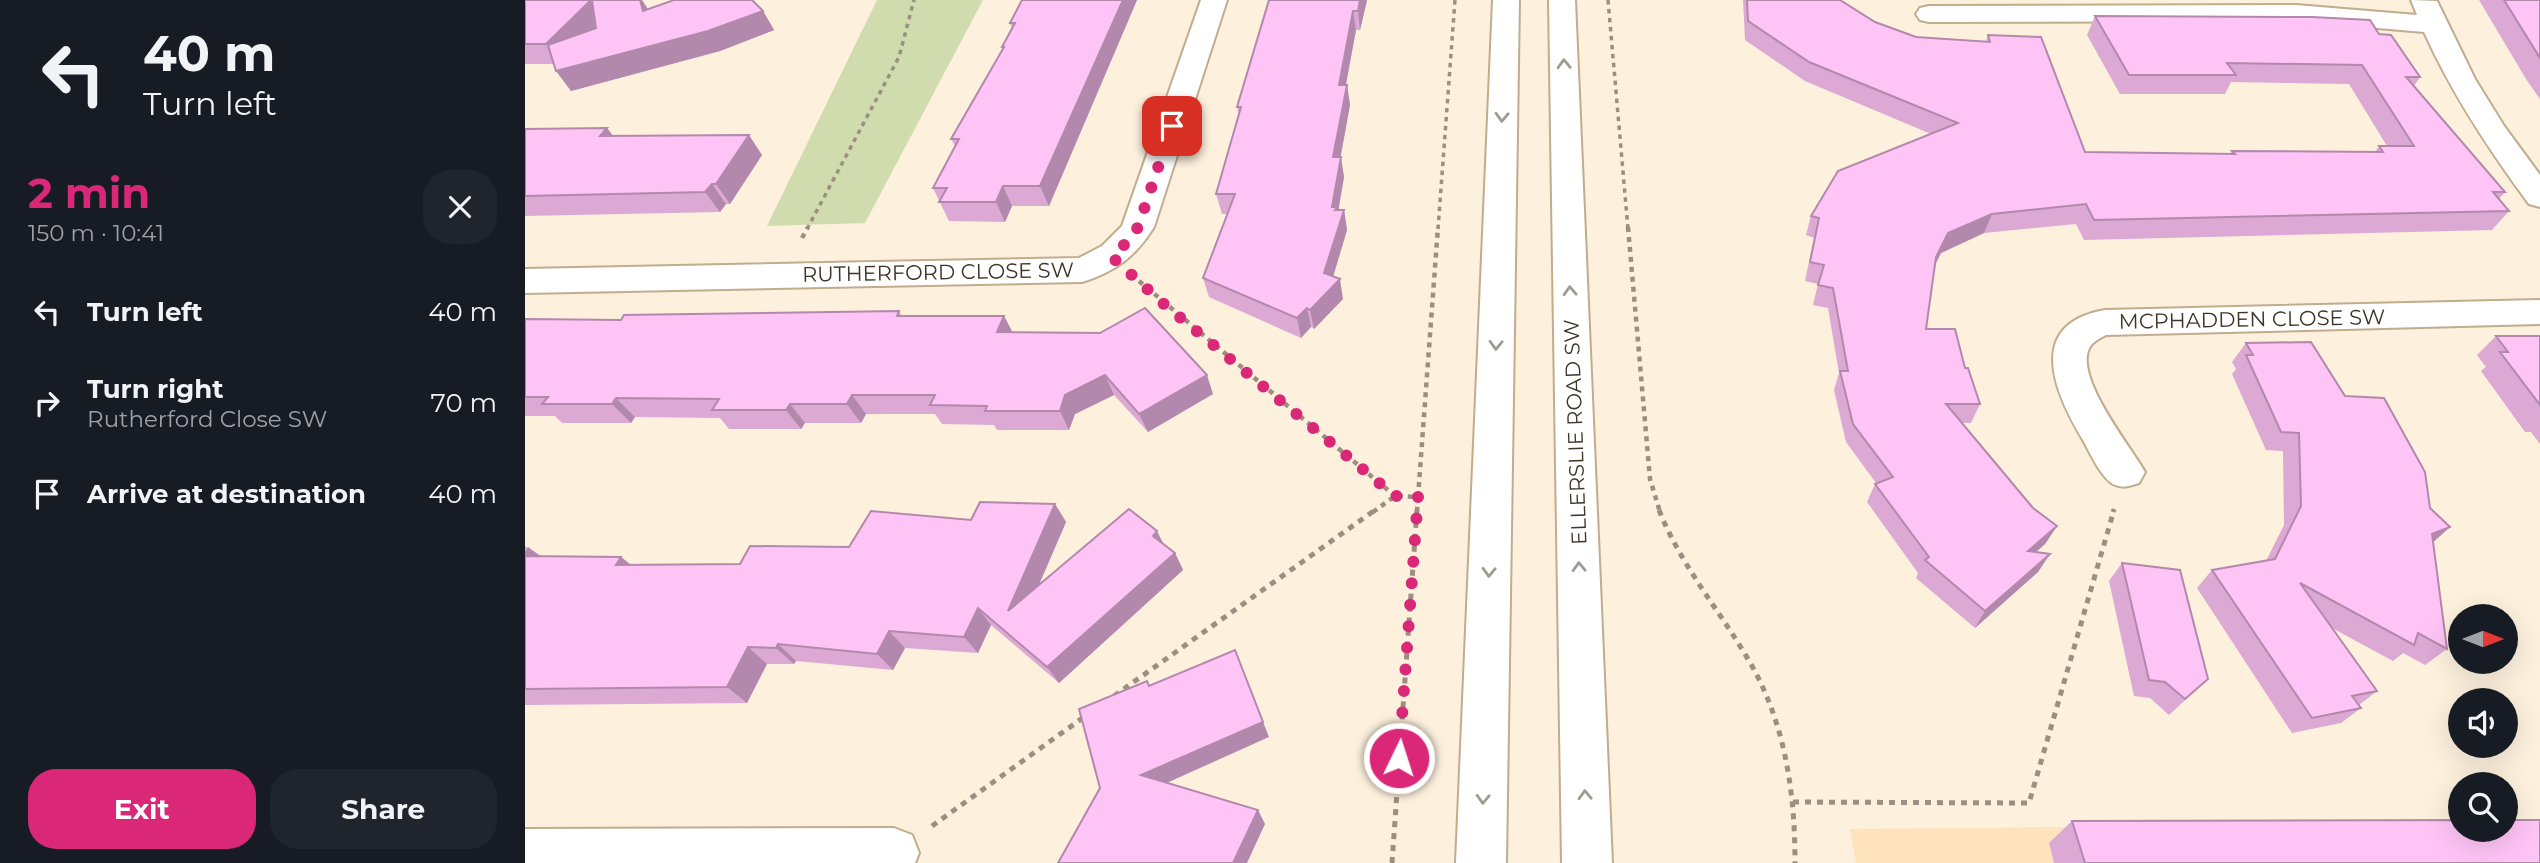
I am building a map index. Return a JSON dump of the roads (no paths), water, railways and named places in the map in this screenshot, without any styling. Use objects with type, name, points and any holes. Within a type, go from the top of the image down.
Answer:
[{"type":"street","name":"RUTHERFORD CLOSE SW","points":[[525,281],[1081,270],[1112,257],[1138,227],[1214,0]]},
{"type":"street","points":[[1481,863],[1506,0]]},
{"type":"street","name":"ELLERSLIE ROAD SW","points":[[1562,0],[1587,863]]},
{"type":"street","points":[[1929,14],[2428,13],[2479,114],[2540,197]]},
{"type":"street","name":"MCPHADDEN CLOSE SW","points":[[2125,472],[2093,425],[2069,370],[2069,354],[2074,342],[2083,331],[2095,325],[2116,321],[2540,312]]},
{"type":"street","points":[[525,854],[894,853]]}]
